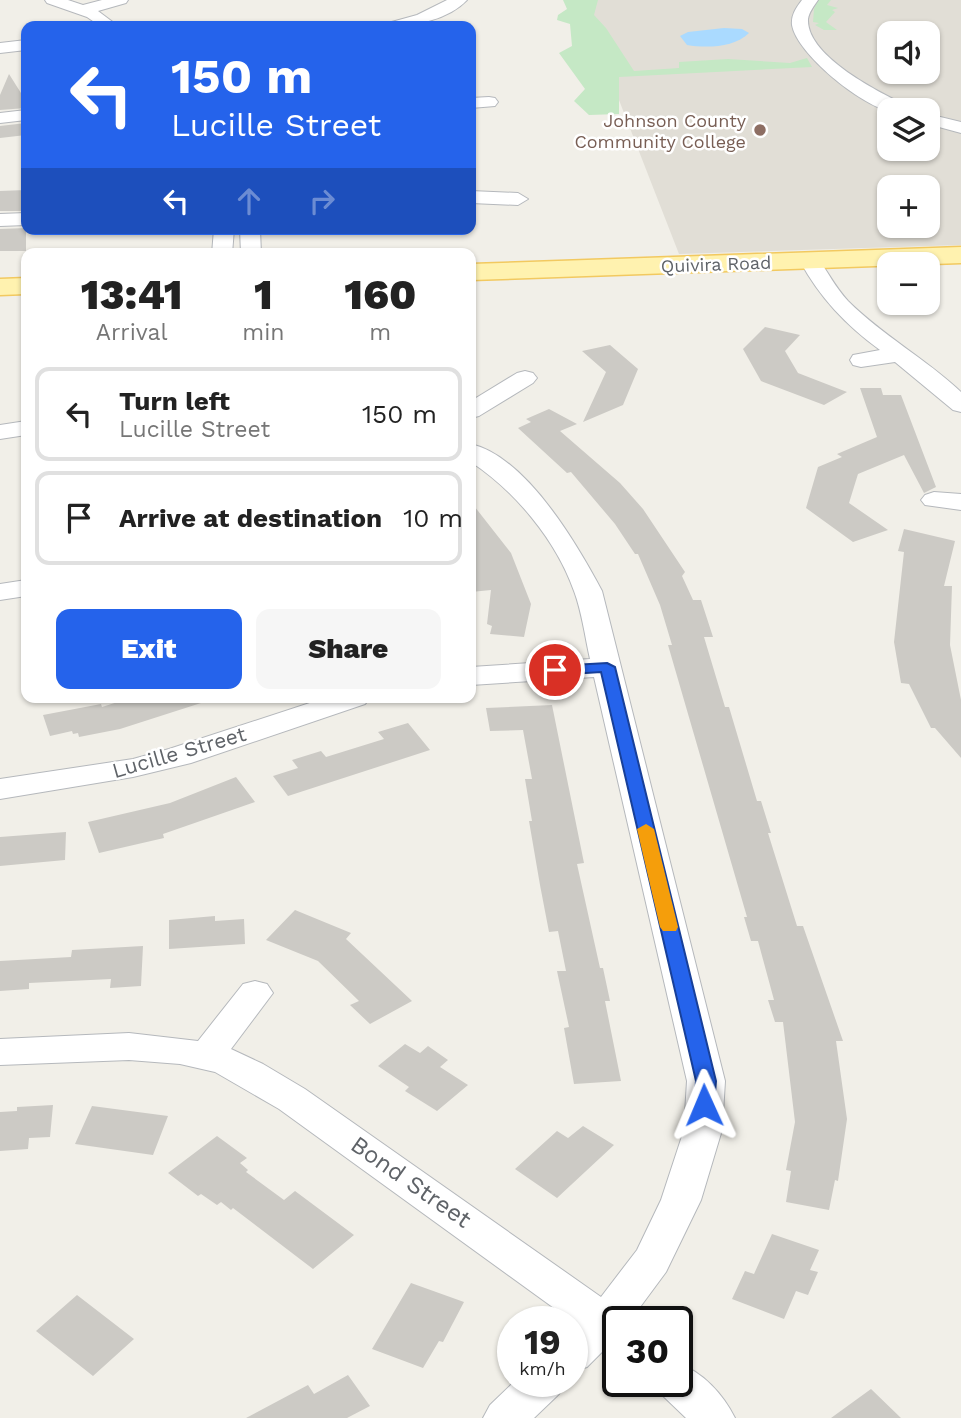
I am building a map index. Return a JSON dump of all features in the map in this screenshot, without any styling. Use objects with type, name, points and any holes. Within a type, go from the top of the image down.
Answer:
[{"type":"main road","name":"Quivira Road","points":[[476,291],[814,270],[961,255]]},
{"type":"main road","name":"Quivira Road","points":[[476,272],[814,270],[877,276]]},
{"type":"main road","points":[[940,276],[961,275]]},
{"type":"main road","points":[[0,287],[21,286]]},
{"type":"main road","points":[[0,307],[21,306]]},
{"type":"street","points":[[53,0],[82,10],[101,21]]},
{"type":"street","points":[[82,10],[120,0]]},
{"type":"street","points":[[412,21],[459,0]]},
{"type":"street","points":[[810,0],[802,11],[800,24],[803,37],[836,72],[877,99]]},
{"type":"street","points":[[0,48],[21,46]]},
{"type":"street","points":[[0,118],[21,116]]},
{"type":"street","points":[[940,122],[961,128]]},
{"type":"street","points":[[476,198],[518,199]]},
{"type":"street","points":[[0,220],[21,219]]},
{"type":"street","points":[[814,270],[851,317],[944,387],[961,405]]},
{"type":"street","points":[[861,360],[902,354]]},
{"type":"street","points":[[476,408],[525,378]]},
{"type":"street","points":[[0,432],[21,429]]},
{"type":"street","points":[[476,455],[517,486],[565,544],[588,591],[706,1081],[703,1130],[681,1200],[652,1260],[624,1306]]},
{"type":"street","points":[[934,500],[961,502]]},
{"type":"street","points":[[0,592],[21,589]]},
{"type":"street","points":[[476,676],[607,667]]},
{"type":"street","name":"Lucille Street","points":[[0,789],[133,768],[180,756],[340,703]]},
{"type":"street","points":[[207,1055],[255,993]]},
{"type":"street","name":"Bond Street","points":[[0,1052],[98,1047],[207,1055],[292,1099],[602,1319]]},
{"type":"street","points":[[693,1395],[713,1418]]},
{"type":"street","points":[[505,1418],[527,1397]]},
{"type":"shaded area","name":"Johnson County Community College","points":[[580,0],[961,0],[961,245],[679,254]]},
{"type":"green space","points":[[563,0],[598,0],[594,15],[606,28],[634,71],[679,68],[679,62],[728,59],[790,63],[807,58],[812,67],[619,77],[619,114],[589,115],[574,101],[585,89],[559,53],[572,46],[570,24],[557,20],[558,15],[567,9]]},
{"type":"green space","points":[[818,0],[831,0],[827,5],[838,8],[832,10],[835,12],[826,22],[837,30],[824,30],[815,25],[819,23],[813,22]]},
{"type":"water","points":[[742,29],[749,33],[736,42],[711,46],[687,45],[680,36],[688,32]]},
{"type":"building","points":[[9,74],[21,93],[21,108],[0,110],[0,95]]},
{"type":"building","points":[[21,124],[21,136],[0,138],[0,126]]},
{"type":"building","points":[[21,190],[21,211],[0,211],[0,191]]},
{"type":"building","points":[[21,228],[21,235],[26,235],[26,248],[21,248],[21,251],[0,251],[0,229]]},
{"type":"building","points":[[765,327],[800,335],[785,351],[798,373],[847,392],[824,405],[761,381],[743,349]]},
{"type":"building","points":[[610,345],[638,369],[623,405],[583,422],[606,372],[582,351]]},
{"type":"building","points":[[860,388],[881,388],[883,395],[901,395],[936,487],[924,493],[904,455],[858,474],[849,503],[888,530],[853,542],[806,508],[818,467],[842,457],[837,454],[877,437]]},
{"type":"building","points":[[549,409],[577,424],[560,431],[620,483],[643,509],[685,572],[682,576],[693,600],[701,600],[713,637],[704,637],[725,707],[729,707],[757,801],[761,801],[771,833],[768,833],[797,926],[803,926],[843,1041],[836,1041],[847,1119],[838,1181],[835,1180],[829,1210],[786,1202],[791,1171],[786,1170],[795,1122],[783,1022],[775,1022],[768,1000],[774,1000],[758,941],[751,941],[744,917],[747,917],[668,645],[672,645],[660,605],[638,554],[635,554],[615,524],[571,472],[567,473],[518,428],[531,422],[526,419]]},
{"type":"building","points":[[476,508],[511,553],[531,604],[524,637],[490,634],[492,626],[487,624],[491,590],[476,592]]},
{"type":"building","points":[[904,529],[955,541],[944,586],[952,586],[950,645],[961,700],[961,758],[935,728],[931,728],[909,684],[901,683],[894,642],[904,552],[898,551]]},
{"type":"building","points":[[114,703],[201,703],[120,729],[79,737],[78,733],[73,734],[72,731],[50,736],[43,715],[101,704],[102,707]]},
{"type":"building","points":[[552,705],[584,863],[577,864],[610,1001],[605,1001],[621,1081],[574,1084],[564,1028],[569,1027],[557,971],[566,971],[558,931],[549,932],[540,885],[529,821],[532,821],[525,779],[532,779],[523,730],[490,731],[486,708]]},
{"type":"building","points":[[408,723],[430,750],[288,796],[273,776],[298,768],[292,760],[321,751],[326,757],[384,739],[378,732]]},
{"type":"building","points":[[236,777],[255,802],[163,834],[164,838],[99,853],[88,822],[170,803]]},
{"type":"building","points":[[66,832],[65,860],[0,866],[0,837]]},
{"type":"building","points":[[295,910],[351,933],[346,939],[412,1001],[370,1024],[350,1005],[359,1001],[318,961],[266,940]]},
{"type":"building","points":[[215,916],[215,921],[244,919],[245,944],[169,949],[169,920]]},
{"type":"building","points":[[143,946],[141,986],[110,988],[111,979],[29,983],[29,989],[0,991],[0,961],[71,957],[72,950]]},
{"type":"building","points":[[405,1044],[420,1053],[428,1046],[448,1060],[440,1067],[468,1085],[437,1111],[405,1091],[409,1087],[378,1066]]},
{"type":"building","points":[[53,1105],[50,1137],[29,1138],[28,1149],[0,1151],[0,1112],[17,1111],[17,1107]]},
{"type":"building","points":[[92,1106],[168,1116],[153,1155],[75,1144]]},
{"type":"building","points":[[583,1126],[614,1145],[557,1198],[515,1169],[557,1131],[568,1138]]},
{"type":"building","points":[[217,1136],[247,1158],[240,1163],[248,1170],[246,1172],[284,1200],[295,1191],[354,1235],[313,1269],[233,1208],[231,1210],[221,1202],[217,1205],[201,1194],[198,1196],[168,1173]]},
{"type":"building","points":[[772,1234],[819,1250],[810,1270],[818,1272],[808,1295],[796,1291],[784,1319],[732,1299],[745,1271],[754,1274]]},
{"type":"building","points":[[411,1283],[464,1302],[443,1342],[439,1341],[423,1368],[372,1349]]},
{"type":"building","points":[[77,1295],[134,1339],[93,1376],[36,1331]]},
{"type":"building","points":[[348,1375],[370,1406],[347,1418],[246,1418],[308,1385],[314,1394]]},
{"type":"building","points":[[871,1389],[901,1418],[831,1418]]},
{"type":"slow traffic","points":[[646,829],[669,927]]},
{"type":"place","name":"Johnson County Community College","points":[[760,130]]},
{"type":"route","points":[[555,670],[607,667],[706,1081],[704,1105]]}]
